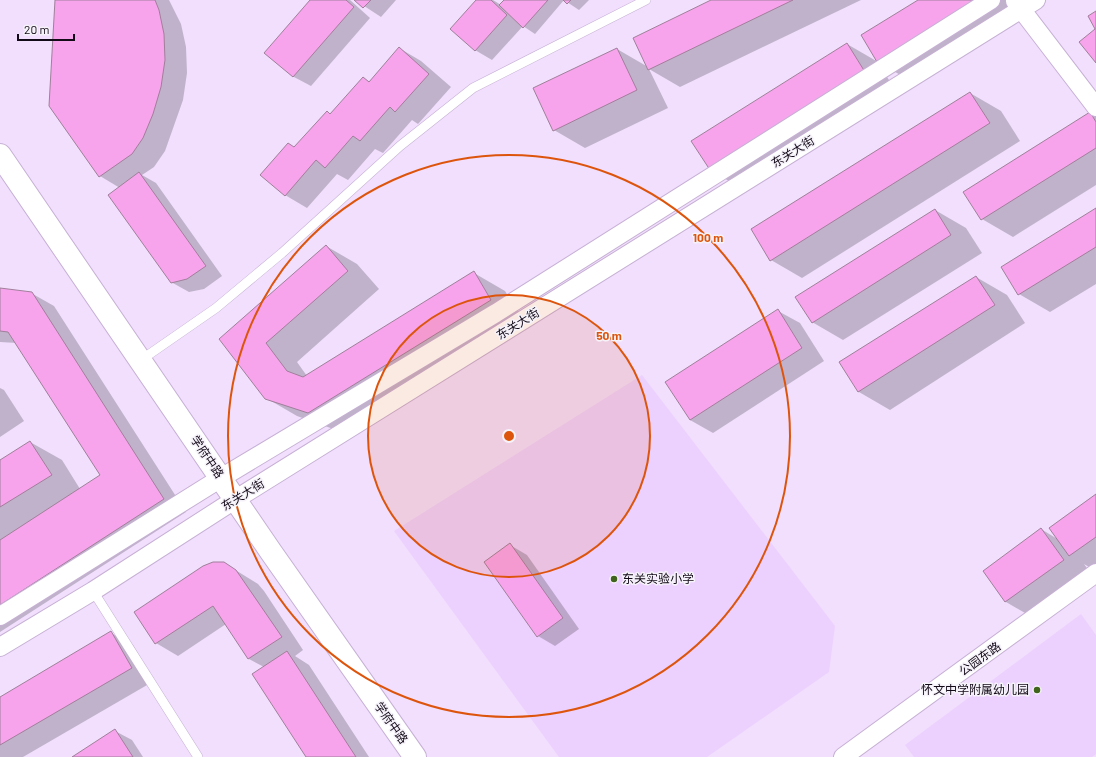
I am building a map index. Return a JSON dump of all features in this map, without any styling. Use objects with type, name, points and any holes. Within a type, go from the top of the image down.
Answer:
[{"type":"street","name":"东关大街","points":[[0,616],[222,478],[496,313],[991,0]]},
{"type":"street","name":"东关大街","points":[[0,647],[93,591],[236,499],[1024,3]]},
{"type":"street","points":[[1024,3],[1096,107]]},
{"type":"street","name":"学府中路","points":[[0,155],[5,168],[141,360],[415,757]]},
{"type":"street","name":"公园东路","points":[[843,757],[1096,573]]},
{"type":"lane","points":[[141,360],[216,308],[282,253],[400,146],[473,88],[646,0]]},
{"type":"lane","points":[[93,591],[198,757]]},
{"type":"shaded area","name":"东关实验小学","points":[[642,375],[835,626],[829,672],[707,757],[559,757],[394,531]]},
{"type":"shaded area","name":"怀文中学附属幼儿园","points":[[1081,614],[1096,635],[1096,754],[1092,757],[914,757],[905,745]]},
{"type":"building","points":[[55,0],[155,0],[159,10],[164,34],[165,60],[161,87],[153,114],[143,138],[132,154],[99,177],[49,106]]},
{"type":"building","points":[[310,0],[346,0],[354,7],[293,77],[264,53]]},
{"type":"building","points":[[354,0],[371,0],[363,8]]},
{"type":"building","points":[[476,0],[491,0],[507,15],[475,51],[450,29]]},
{"type":"building","points":[[504,0],[548,0],[523,28],[499,5]]},
{"type":"building","points":[[563,0],[571,0],[567,4]]},
{"type":"building","points":[[711,0],[793,0],[648,70],[633,38]]},
{"type":"building","points":[[918,0],[982,0],[877,62],[861,35]]},
{"type":"building","points":[[1096,11],[1096,63],[1079,42],[1095,29],[1088,16]]},
{"type":"building","points":[[847,43],[865,72],[710,170],[691,141]]},
{"type":"building","points":[[399,47],[429,74],[395,112],[390,107],[360,141],[353,136],[325,168],[316,160],[285,196],[260,175],[288,143],[294,147],[327,111],[330,114],[363,77],[369,82]]},
{"type":"building","points":[[617,48],[637,90],[553,131],[533,88]]},
{"type":"building","points":[[970,92],[990,123],[770,261],[751,229]]},
{"type":"building","points":[[1090,112],[1096,122],[1096,148],[981,220],[963,192]]},
{"type":"building","points":[[139,172],[206,266],[187,279],[171,283],[108,195]]},
{"type":"building","points":[[1096,208],[1096,247],[1018,295],[1001,267]]},
{"type":"building","points":[[935,209],[951,235],[812,323],[795,297]]},
{"type":"building","points":[[326,245],[348,271],[266,343],[287,371],[303,377],[474,271],[491,300],[308,413],[265,399],[219,339]]},
{"type":"building","points":[[976,276],[995,305],[858,392],[839,362]]},
{"type":"building","points":[[0,288],[32,292],[164,499],[0,605],[0,540],[100,475],[8,332],[0,331]]},
{"type":"building","points":[[778,309],[802,348],[690,420],[665,382]]},
{"type":"building","points":[[30,441],[52,475],[0,507],[0,460]]},
{"type":"building","points":[[1096,494],[1096,537],[1069,556],[1049,528]]},
{"type":"building","points":[[1041,528],[1064,560],[1005,602],[983,571]]},
{"type":"building","points":[[510,543],[563,618],[537,637],[484,562]]},
{"type":"building","points":[[213,562],[224,562],[236,570],[282,637],[248,659],[213,606],[155,644],[134,612],[203,566]]},
{"type":"building","points":[[111,631],[132,668],[0,745],[0,697]]},
{"type":"building","points":[[287,651],[356,757],[306,757],[252,674]]},
{"type":"building","points":[[115,729],[133,757],[72,757]]},
{"type":"place","name":"东关实验小学","points":[[614,579]]},
{"type":"place","name":"怀文中学附属幼儿园","points":[[1037,690]]}]
